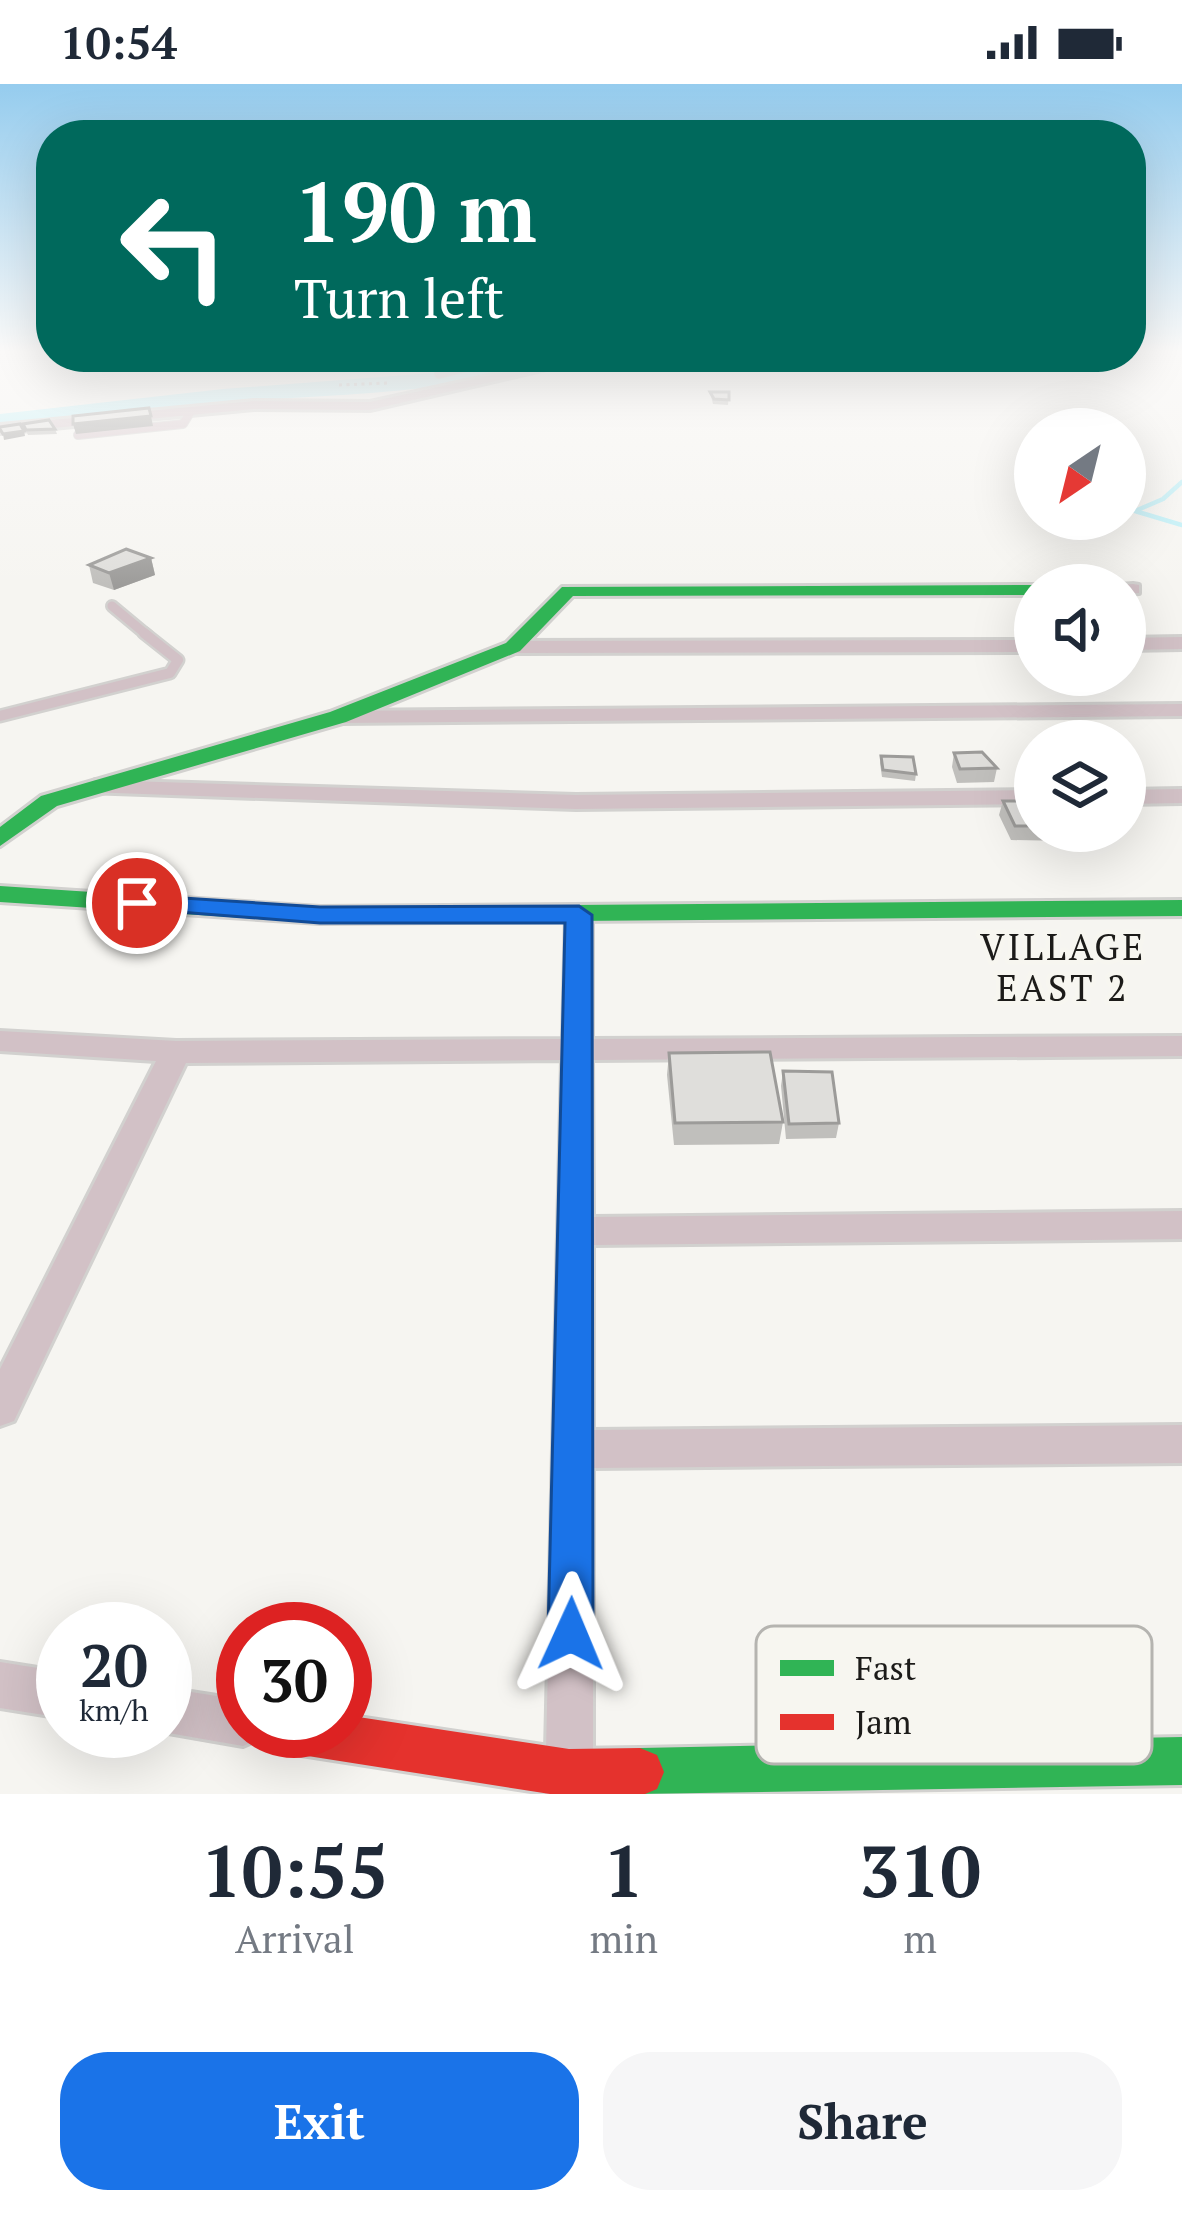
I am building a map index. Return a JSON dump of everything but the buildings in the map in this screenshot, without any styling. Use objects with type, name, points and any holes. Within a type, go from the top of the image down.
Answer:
[{"type":"street","points":[[512,647],[568,591],[1014,590]]},
{"type":"street","points":[[1146,644],[1182,643]]},
{"type":"street","points":[[0,839],[49,801],[338,718],[512,647],[1014,646]]},
{"type":"street","points":[[338,718],[1182,710]]},
{"type":"street","points":[[91,787],[576,802],[1014,797]]},
{"type":"street","points":[[1146,796],[1182,796]]},
{"type":"street","points":[[0,894],[320,915],[1182,908]]},
{"type":"street","points":[[569,1784],[579,915]]},
{"type":"street","points":[[0,1041],[176,1052],[1182,1046]]},
{"type":"street","points":[[0,1408],[176,1052]]},
{"type":"street","points":[[576,1231],[1182,1225]]},
{"type":"street","points":[[573,1449],[1182,1444]]},
{"type":"street","points":[[0,1685],[36,1691]]},
{"type":"street","points":[[372,1746],[569,1784],[1102,1764]]},
{"type":"street","points":[[1152,1762],[1182,1761]]},
{"type":"lane","points":[[78,436],[141,429]]},
{"type":"lane","points":[[0,716],[170,673],[178,660],[112,606]]},
{"type":"waterway","points":[[1182,482],[1163,499],[1135,511],[1182,525]]},
{"type":"traffic: fast","points":[[0,839],[49,801],[338,717],[513,647],[568,591],[1014,590]]},
{"type":"traffic: fast","points":[[0,894],[320,915],[1182,908]]},
{"type":"traffic: fast","points":[[1152,1762],[1182,1761]]},
{"type":"traffic: fast","points":[[640,1772],[1034,1764]]},
{"type":"traffic: jam","points":[[372,1743],[569,1773],[640,1772]]},
{"type":"district","name":"VILLAGE EAST 2","points":[[1063,966]]},
{"type":"route","points":[[137,903],[320,915],[579,915],[571,1634]]}]
